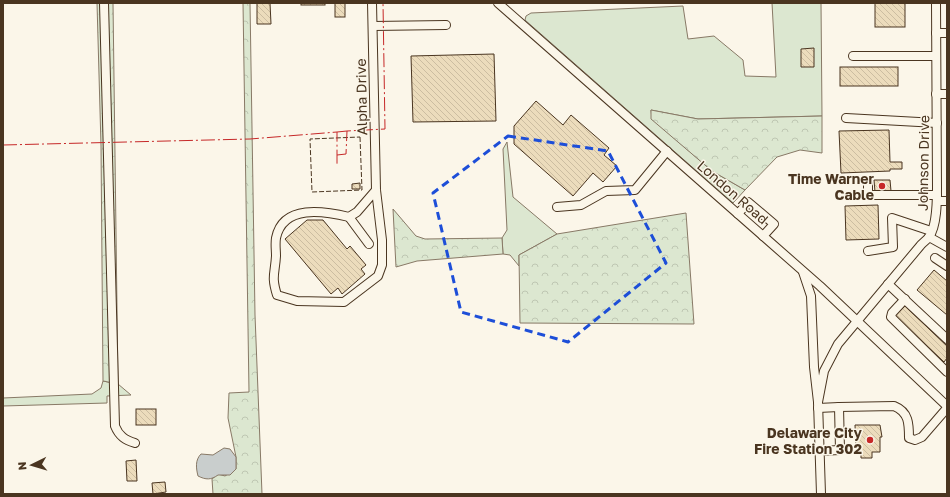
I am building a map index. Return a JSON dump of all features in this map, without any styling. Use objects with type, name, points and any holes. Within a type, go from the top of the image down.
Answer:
[{"type":"street","points":[[104,3],[115,426],[119,435],[127,441],[135,443]]},
{"type":"street","name":"Alpha Drive","points":[[349,217],[330,212],[303,213],[290,217],[281,225],[276,238],[276,257],[272,281],[277,295],[298,301],[344,302],[378,276],[382,265],[382,240],[376,190],[372,3]]},
{"type":"street","name":"London Road","points":[[498,3],[857,320],[947,407]]},
{"type":"street","name":"Johnson Drive","points":[[818,405],[824,371],[838,344],[930,234],[937,198],[936,3]]},
{"type":"street","points":[[373,26],[446,25]]},
{"type":"street","points":[[936,33],[947,32]]},
{"type":"street","points":[[853,56],[936,56]]},
{"type":"street","points":[[936,94],[947,94]]},
{"type":"street","points":[[846,118],[937,123]]},
{"type":"street","points":[[557,207],[581,205],[606,191],[635,190],[667,151]]},
{"type":"street","points":[[868,184],[868,195],[937,198],[947,201]]},
{"type":"street","points":[[369,244],[349,217],[357,212],[376,190]]},
{"type":"street","points":[[738,214],[748,202],[774,224],[763,236]]},
{"type":"street","points":[[868,251],[893,247],[892,218],[930,234],[947,248]]},
{"type":"street","points":[[935,258],[947,266]]},
{"type":"street","points":[[803,272],[811,296],[814,367],[818,405],[820,494]]},
{"type":"street","points":[[888,284],[947,339]]},
{"type":"street","points":[[905,299],[892,313],[891,317],[947,372]]},
{"type":"street","points":[[818,405],[839,407],[894,406],[900,408],[905,412],[910,438],[915,440],[922,437],[947,407]]},
{"type":"street","points":[[819,451],[840,450],[839,407]]},
{"type":"highlighted area","points":[[508,136],[608,151],[666,263],[568,342],[461,312],[433,193]]},
{"type":"green space","points":[[97,3],[113,3],[118,384],[103,381],[101,146]]},
{"type":"green space","points":[[243,3],[250,3],[255,315],[262,494],[213,494],[212,479],[218,474],[225,476],[236,469],[236,457],[228,418],[229,393],[249,392]]},
{"type":"green space","points":[[772,3],[821,3],[822,116],[698,119],[651,110],[652,119],[712,171],[745,190],[733,203],[525,20],[526,16],[531,13],[683,6],[688,39],[714,36],[743,60],[745,76],[776,77]]},
{"type":"green space","points":[[651,110],[698,119],[822,116],[822,153],[800,150],[777,157],[745,190],[712,171],[651,119]]},
{"type":"green space","points":[[507,142],[513,197],[557,234],[519,255],[519,266],[510,255],[503,254],[502,238],[507,230],[503,149]]},
{"type":"green space","points":[[393,209],[416,236],[425,239],[502,238],[503,254],[417,261],[396,267]]},
{"type":"green space","points":[[686,213],[694,324],[520,323],[519,255],[557,234]]},
{"type":"green space","points":[[103,381],[118,384],[131,395],[107,396],[107,403],[3,406],[3,398],[92,394],[101,388]]},
{"type":"shaded area","points":[[224,448],[230,449],[236,457],[236,469],[230,475],[218,475],[211,479],[198,476],[196,464],[201,454],[213,455]]},
{"type":"building","points":[[257,3],[270,3],[271,24],[257,24]]},
{"type":"building","points":[[301,3],[325,3],[325,5],[301,5]]},
{"type":"building","points":[[335,3],[345,3],[345,17],[335,17]]},
{"type":"building","points":[[875,3],[905,3],[905,27],[875,27]]},
{"type":"building","points":[[814,48],[814,67],[801,67],[801,49]]},
{"type":"building","points":[[494,54],[496,121],[413,122],[411,56]]},
{"type":"building","points":[[840,67],[898,67],[898,86],[840,86]]},
{"type":"building","points":[[536,101],[563,125],[571,115],[609,148],[604,155],[617,166],[603,182],[593,173],[573,196],[514,144],[514,126]]},
{"type":"building","points":[[889,130],[890,162],[902,162],[902,169],[890,169],[890,171],[841,173],[839,131]]},
{"type":"building","name":"Time Warner Cable","points":[[874,180],[890,180],[891,191],[875,192]]},
{"type":"building","points":[[360,183],[360,189],[352,189],[352,184]]},
{"type":"building","points":[[878,205],[879,239],[846,240],[845,206]]},
{"type":"building","points":[[307,220],[323,220],[347,249],[350,246],[366,265],[361,269],[365,274],[342,294],[338,288],[331,294],[285,239]]},
{"type":"building","points":[[934,270],[947,281],[947,315],[917,290]]},
{"type":"building","points":[[905,306],[947,346],[947,358],[944,362],[895,316]]},
{"type":"building","points":[[136,409],[156,409],[156,425],[136,425]]},
{"type":"building","points":[[855,425],[880,425],[882,437],[880,437],[880,452],[872,452],[872,458],[861,458],[861,452],[856,452]]},
{"type":"building","points":[[136,460],[137,481],[127,481],[126,461]]},
{"type":"building","points":[[165,482],[166,492],[153,494],[152,483]]},
{"type":"fence","points":[[360,137],[362,190],[312,192],[310,139],[360,137]]},
{"type":"power","points":[[337,155],[346,154],[347,131],[385,129],[383,3]]},
{"type":"power","points":[[337,132],[347,131]]},
{"type":"power","points":[[3,145],[250,139],[337,132],[337,164]]},
{"type":"place","name":"Time Warner Cable","points":[[882,186]]},
{"type":"place","name":"Delaware City Fire Station 302","points":[[870,440]]}]
